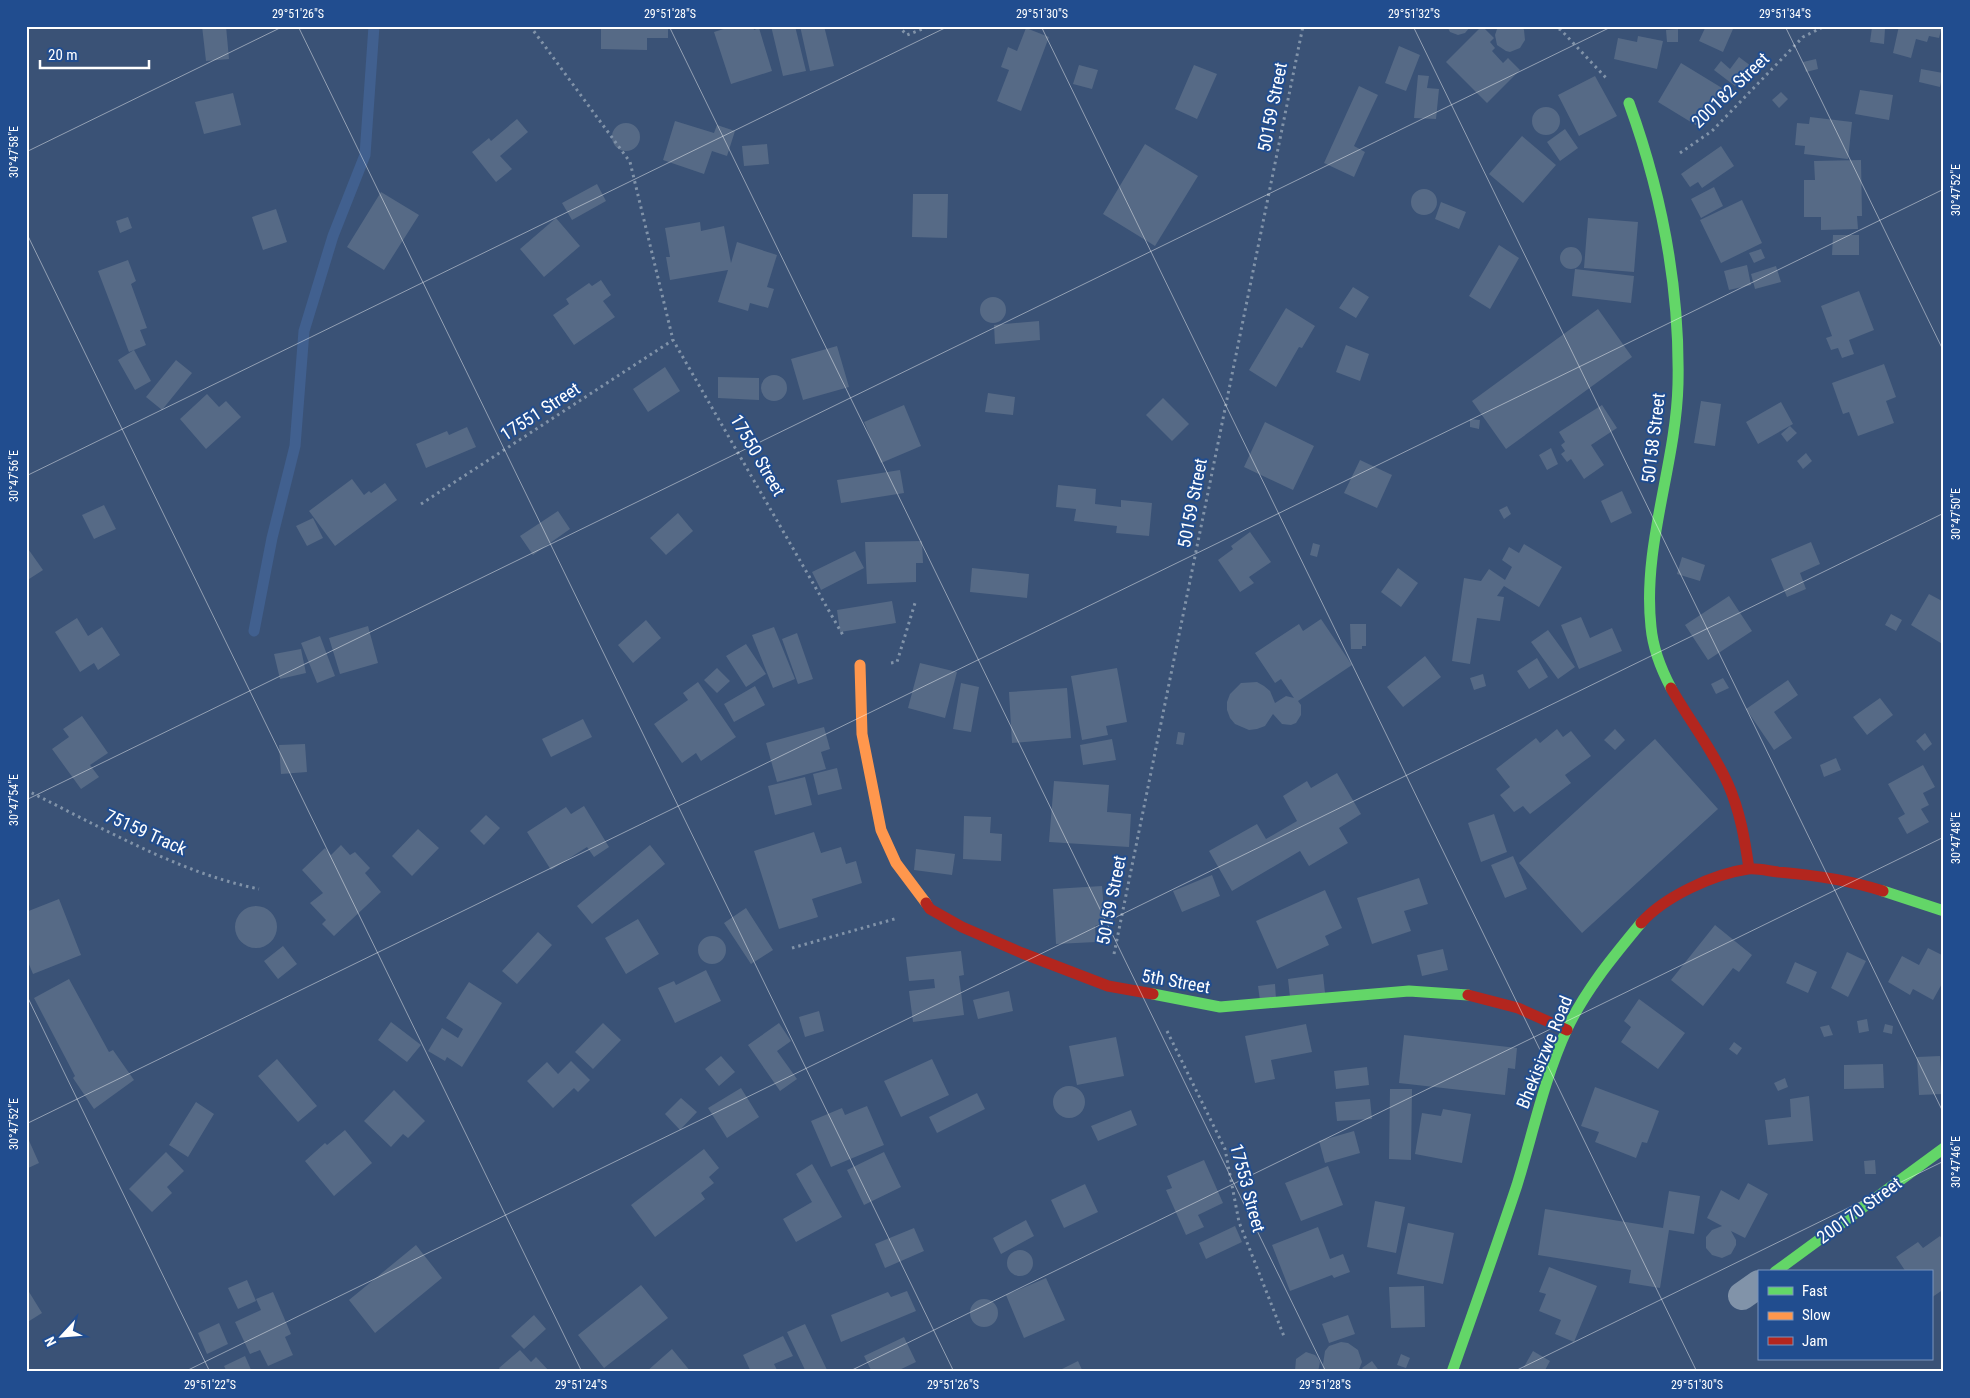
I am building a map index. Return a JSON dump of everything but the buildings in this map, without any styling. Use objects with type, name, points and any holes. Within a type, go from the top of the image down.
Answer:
[{"type":"street","name":"50158 Street","points":[[1629,103],[1638,126],[1662,214],[1678,328],[1675,426],[1653,559],[1650,604],[1652,629],[1658,659],[1678,704],[1723,773],[1736,800],[1743,826],[1749,869]]},
{"type":"street","points":[[860,665],[862,734],[881,830],[896,863],[930,910]]},
{"type":"street","name":"Bhekisizwe Road","points":[[1452,1372],[1517,1184],[1544,1091],[1567,1030],[1586,994],[1608,962],[1647,916],[1671,898],[1716,877],[1749,869],[1792,872],[1854,882],[1944,911]]},
{"type":"street","name":"5th Street","points":[[930,910],[962,927],[1022,953],[1108,986],[1149,995],[1220,1007],[1409,991],[1467,995],[1518,1008],[1567,1030]]},
{"type":"street","name":"200170 Street","points":[[1778,1270],[1944,1148]]},
{"type":"path","name":"17550 Street","points":[[530,26],[630,162],[673,340],[860,665]]},
{"type":"path","points":[[898,26],[906,35],[930,26]]},
{"type":"path","name":"50159 Street","points":[[1108,986],[1303,26]]},
{"type":"path","points":[[1553,26],[1561,30],[1629,103]]},
{"type":"path","name":"200182 Street","points":[[1652,174],[1712,131],[1803,37],[1825,26]]},
{"type":"path","name":"17551 Street","points":[[421,504],[673,340]]},
{"type":"path","points":[[860,665],[897,662],[916,603]]},
{"type":"path","name":"75159 Track","points":[[26,790],[145,850],[235,884],[259,889]]},
{"type":"path","points":[[792,948],[930,910]]},
{"type":"path","name":"17553 Street","points":[[1149,995],[1225,1149],[1240,1222],[1285,1339]]},
{"type":"waterway","points":[[254,631],[272,538],[295,446],[304,331],[333,236],[365,155],[374,26]]},
{"type":"traffic: fast","points":[[1629,103],[1641,137],[1660,206],[1667,241],[1676,312],[1678,348],[1676,414],[1655,536],[1649,597],[1654,643],[1661,666],[1671,688]]},
{"type":"traffic: fast","points":[[1883,891],[1944,911]]},
{"type":"traffic: fast","points":[[1452,1372],[1517,1185],[1545,1087],[1559,1048],[1574,1014],[1591,987],[1641,923]]},
{"type":"traffic: fast","points":[[1153,994],[1220,1007],[1409,991],[1468,995]]},
{"type":"traffic: fast","points":[[1778,1270],[1944,1148]]},
{"type":"traffic: slow","points":[[860,665],[862,734],[881,830],[896,863],[926,903]]},
{"type":"traffic: jam","points":[[1671,688],[1715,759],[1728,784],[1742,826],[1749,869]]},
{"type":"traffic: jam","points":[[1641,923],[1662,904],[1690,888],[1720,876],[1748,869],[1831,879],[1883,891]]},
{"type":"traffic: jam","points":[[926,903],[930,909],[962,927],[1022,953],[1108,986],[1153,994]]},
{"type":"traffic: jam","points":[[1468,995],[1518,1008],[1567,1030]]}]
